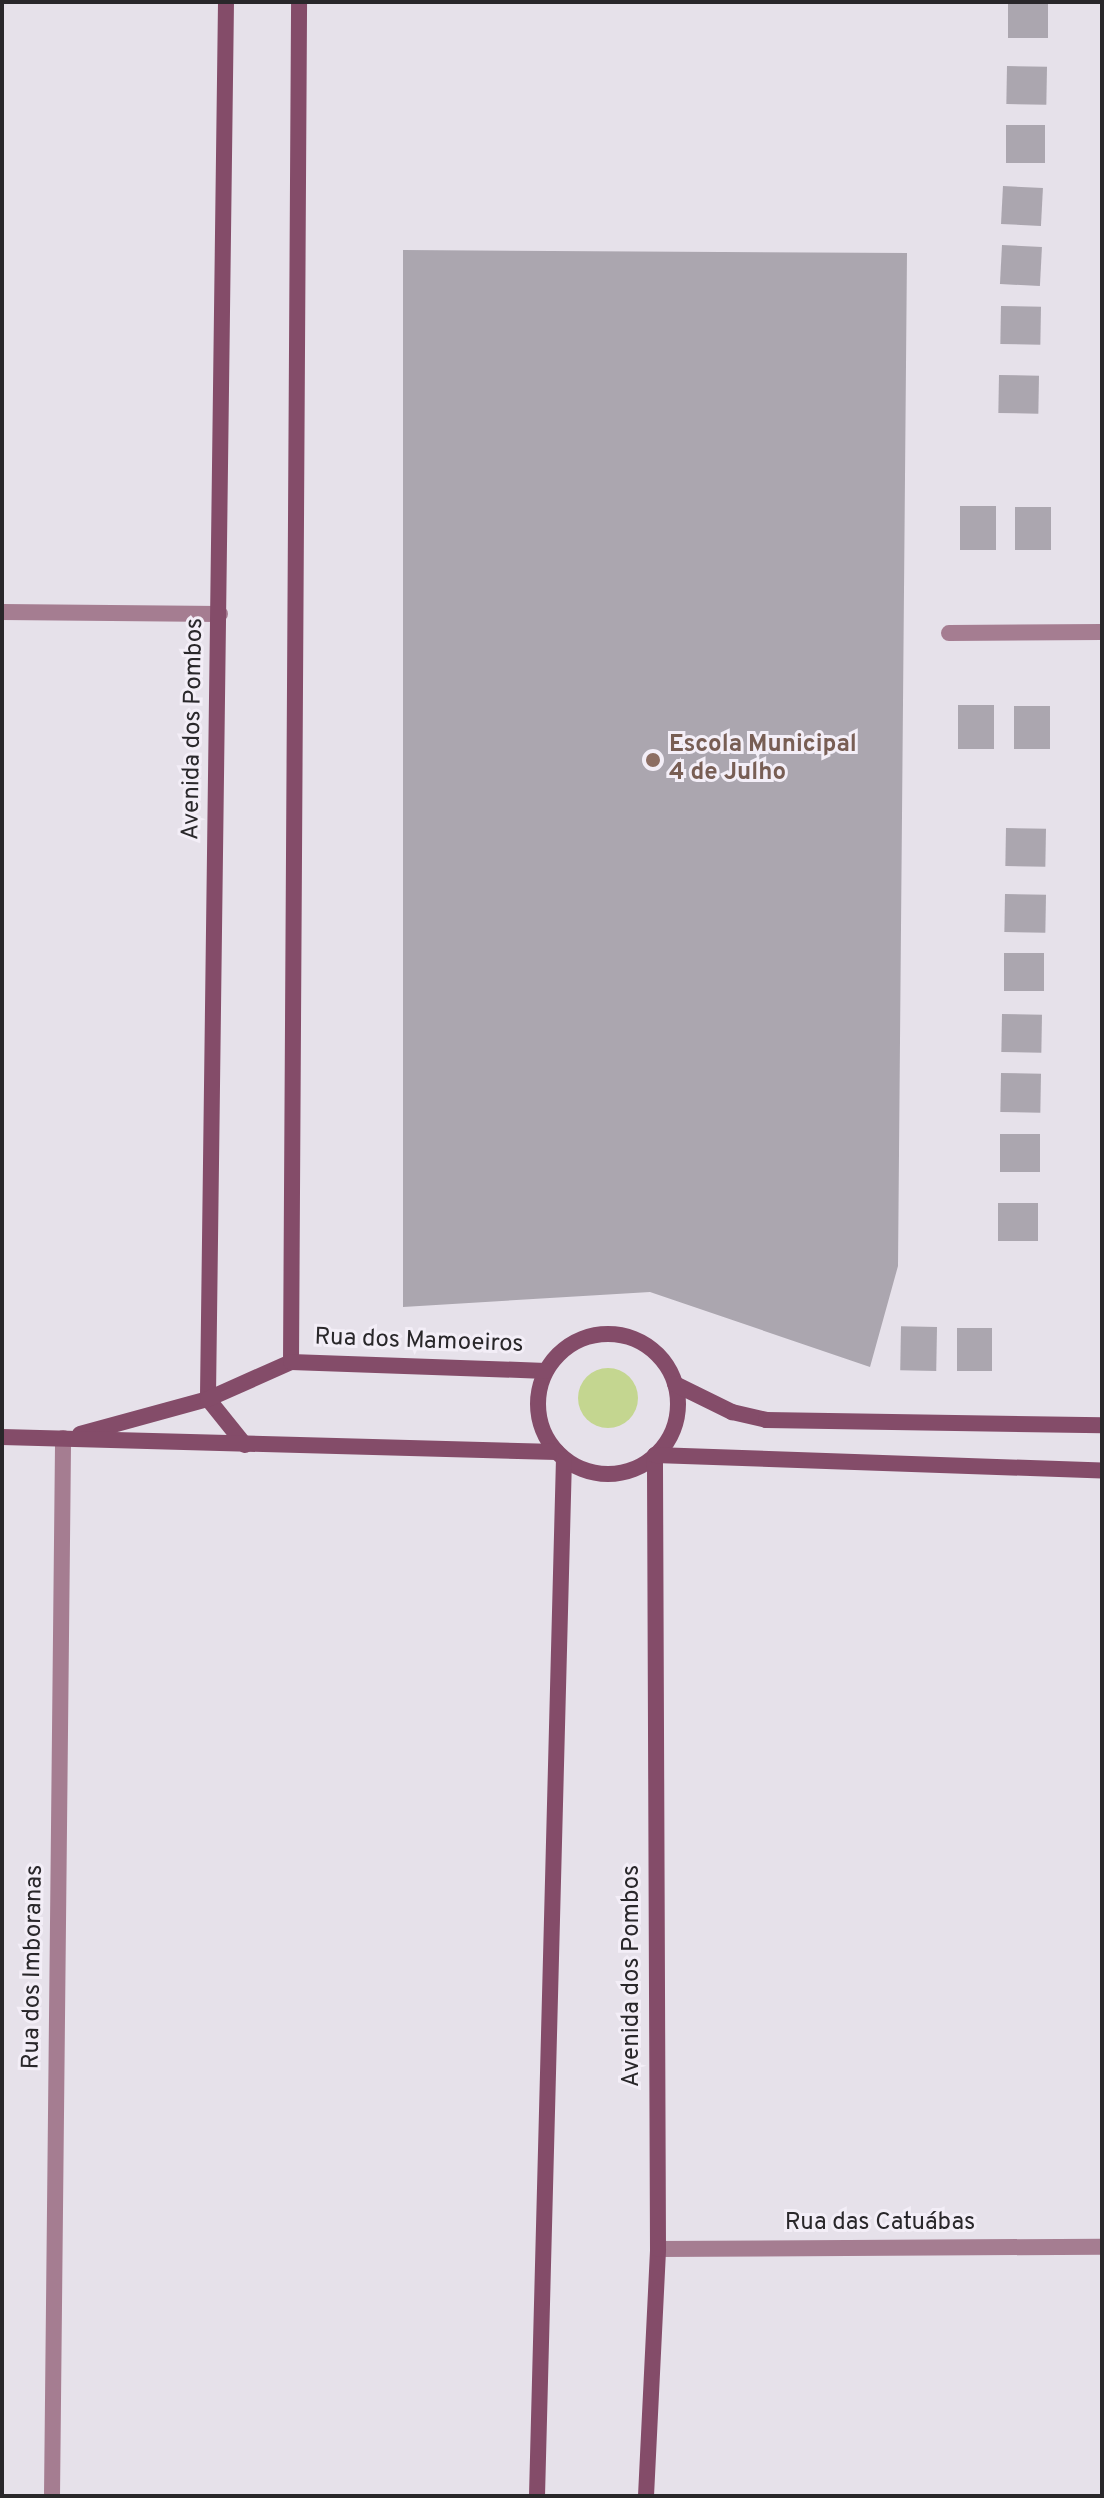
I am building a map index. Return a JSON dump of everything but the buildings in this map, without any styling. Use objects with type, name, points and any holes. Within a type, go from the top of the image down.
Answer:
[{"type":"street","name":"Avenida dos Pombos","points":[[208,1399],[226,2]]},
{"type":"street","points":[[291,1362],[299,2]]},
{"type":"street","points":[[2,612],[220,614]]},
{"type":"street","points":[[949,633],[1102,632]]},
{"type":"street","points":[[675,1384],[675,1427],[655,1455],[627,1472],[604,1475],[560,1455],[539,1423],[537,1401],[546,1371],[568,1346],[610,1334],[650,1348],[675,1384],[732,1412],[766,1420],[1102,1425]]},
{"type":"street","name":"Rua dos Mamoeiros","points":[[63,1438],[208,1399],[291,1362],[546,1371]]},
{"type":"street","points":[[208,1399],[245,1445]]},
{"type":"street","name":"Rua dos Mamoeiros","points":[[2,1437],[560,1455]]},
{"type":"street","name":"Rua dos Imboranas","points":[[52,2496],[63,1438]]},
{"type":"street","points":[[537,2496],[560,1455]]},
{"type":"street","name":"Avenida dos Pombos","points":[[646,2496],[658,2249],[655,1455]]},
{"type":"street","points":[[655,1455],[1102,1471]]},
{"type":"street","name":"Rua das Catuábas","points":[[658,2249],[1102,2247]]},
{"type":"green space","points":[[608,1368],[620,1370],[629,1377],[636,1386],[636,1410],[629,1419],[620,1426],[608,1428],[596,1426],[587,1419],[580,1410],[578,1398],[580,1386],[587,1377],[596,1370]]},
{"type":"place","name":"Escola Municipal 4 de Julho","points":[[653,760]]}]
